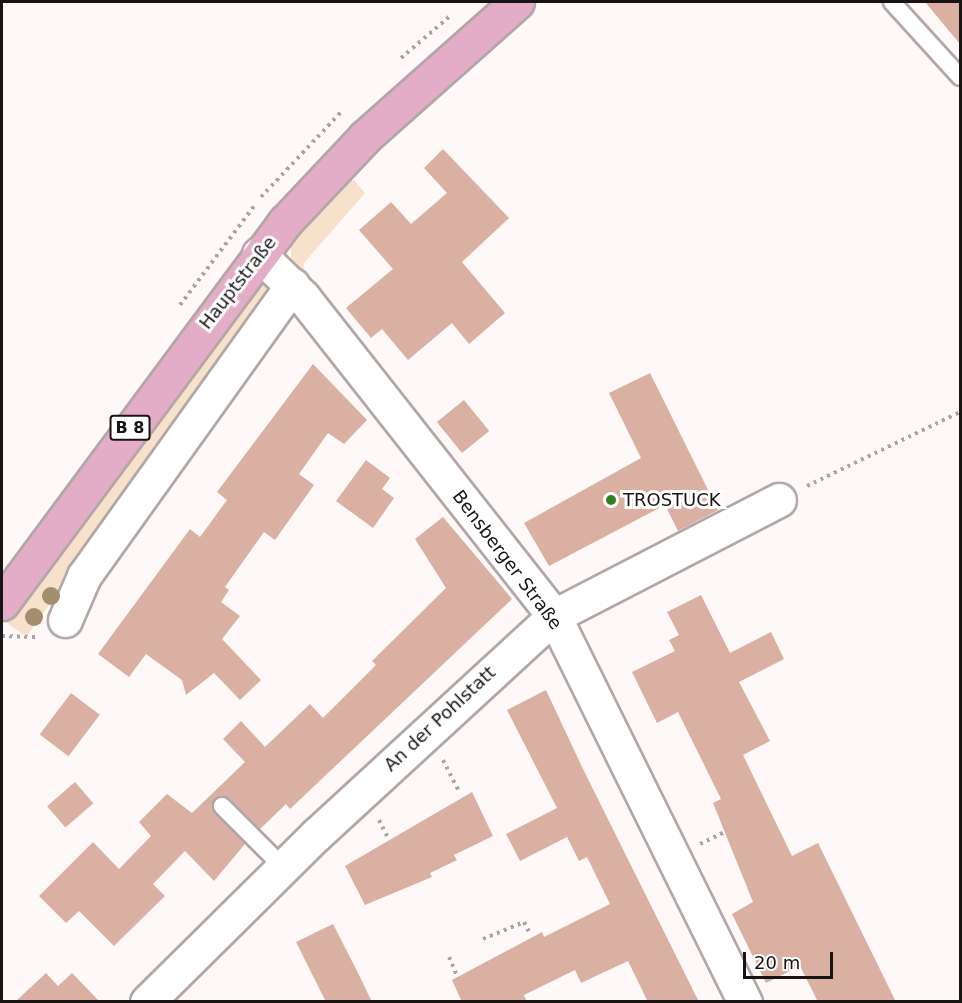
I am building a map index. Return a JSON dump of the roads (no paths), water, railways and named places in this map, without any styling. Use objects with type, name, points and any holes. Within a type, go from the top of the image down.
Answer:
[{"type":"main road","name":"Hauptstraße","points":[[2,603],[259,254],[365,137],[517,2]]},
{"type":"street","name":"Bensberger Straße","points":[[259,254],[292,285],[554,616],[745,1002]]},
{"type":"street","points":[[65,620],[84,576],[292,285]]},
{"type":"street","name":"An der Pohlstatt","points":[[147,1002],[284,868],[554,616],[779,500]]},
{"type":"lane","points":[[892,2],[960,76]]},
{"type":"lane","points":[[222,806],[284,868]]},
{"type":"place","name":"TROSTUCK","points":[[611,500]]}]
